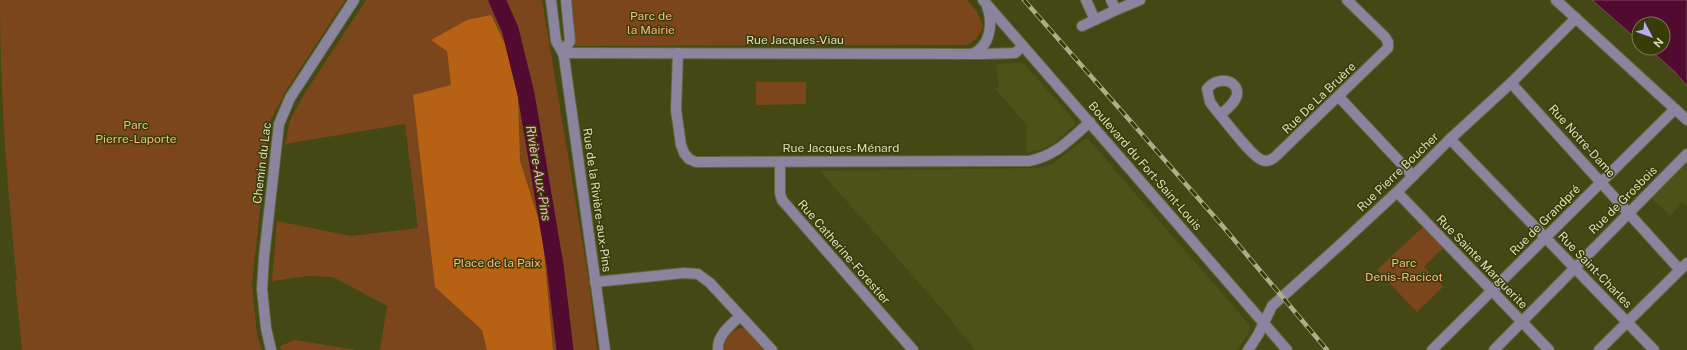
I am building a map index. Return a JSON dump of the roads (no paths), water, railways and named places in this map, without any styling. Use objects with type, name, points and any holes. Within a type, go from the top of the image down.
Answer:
[{"type":"street","name":"Chemin du Lac","points":[[271,350],[264,317],[262,289],[276,141],[279,124],[290,98],[354,0]]},
{"type":"street","name":"Rue de la Rivière-aux-Pins","points":[[551,0],[556,41],[563,53],[605,350]]},
{"type":"street","name":"Rue de la Rivière-aux-Pins","points":[[563,53],[570,41],[566,0]]},
{"type":"street","points":[[1086,0],[1095,20]]},
{"type":"street","points":[[1111,0],[1116,10]]},
{"type":"street","points":[[1082,26],[1140,0]]},
{"type":"street","name":"Rue De La Bruère","points":[[1220,115],[1255,156],[1264,161],[1275,158],[1388,48],[1388,42],[1385,37],[1347,0]]},
{"type":"street","points":[[1556,0],[1687,120]]},
{"type":"street","points":[[972,54],[982,48],[991,27],[991,17],[984,1]]},
{"type":"street","name":"Boulevard du Fort-Saint-Louis","points":[[984,1],[1287,350]]},
{"type":"street","name":"Rue Pierre Boucher","points":[[1248,350],[1272,306],[1397,192],[1450,139],[1512,83],[1576,18]]},
{"type":"street","name":"Rue Jacques-Viau","points":[[563,53],[972,54],[1015,53],[1023,46]]},
{"type":"street","name":"Rue Jacques-Ménard","points":[[678,53],[676,110],[684,153],[689,159],[696,162],[1029,161],[1056,152],[1090,122]]},
{"type":"street","name":"Rue Notre-Dame","points":[[1512,83],[1628,212],[1684,266]]},
{"type":"street","points":[[1339,97],[1413,176]]},
{"type":"street","name":"Rue de Grandpré","points":[[1432,350],[1675,109]]},
{"type":"street","name":"Rue Saint-Charles","points":[[1450,139],[1654,350]]},
{"type":"street","name":"Rue de Grosbois","points":[[1494,350],[1628,212],[1687,154]]},
{"type":"street","name":"Rue Catherine-Forestier","points":[[780,162],[780,193],[782,200],[913,350]]},
{"type":"street","name":"Rue Sainte Marguerite","points":[[1397,192],[1550,350]]},
{"type":"street","points":[[1599,350],[1684,266]]},
{"type":"street","points":[[596,282],[684,273],[698,274],[710,282],[772,350]]},
{"type":"street","points":[[718,350],[720,338],[725,330],[740,316]]},
{"type":"waterway","name":"Rivière-Aux-Pins","points":[[497,0],[510,29],[526,94],[555,265],[565,350]]},
{"type":"railway","points":[[1024,0],[1220,223],[1327,350]]},
{"type":"park label","name":"Parc de la Mairie","points":[[651,23]]},
{"type":"park label","name":"Parc Pierre-Laporte","points":[[136,132]]},
{"type":"park label","name":"Place de la Paix","points":[[497,263]]},
{"type":"park label","name":"Parc Denis-Racicot","points":[[1404,270]]}]
